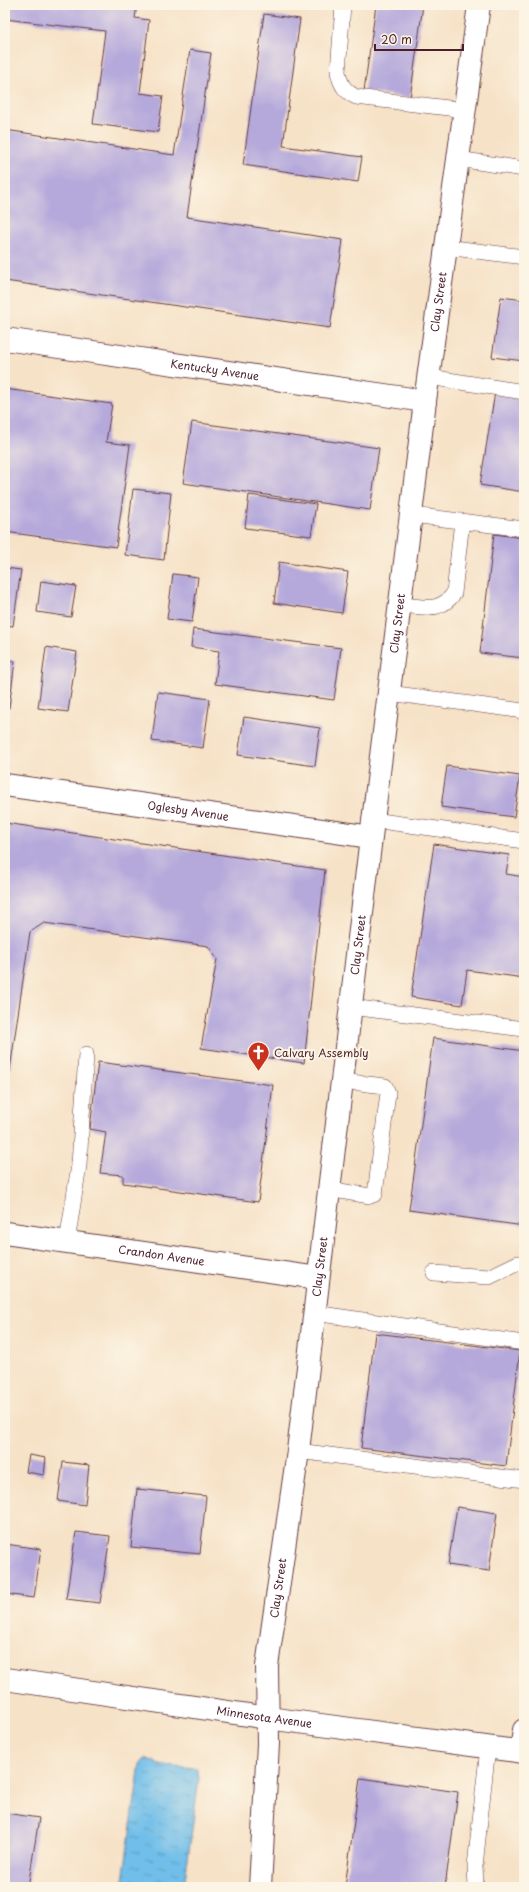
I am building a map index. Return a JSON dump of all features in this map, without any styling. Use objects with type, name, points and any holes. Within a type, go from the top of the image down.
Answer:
[{"type":"street","name":"Clay Street","points":[[260,1887],[268,1744],[267,1666],[298,1451],[328,1190],[425,401],[479,5]]},
{"type":"street","name":"Kentucky Avenue","points":[[5,339],[425,401]]},
{"type":"street","name":"Oglesby Avenue","points":[[5,785],[372,829]]},
{"type":"street","name":"Crandon Avenue","points":[[5,1233],[318,1278]]},
{"type":"street","name":"Minnesota Avenue","points":[[5,1679],[268,1718],[488,1747],[523,1744]]},
{"type":"lane","points":[[343,5],[338,72],[340,82],[345,91],[356,97],[465,110]]},
{"type":"lane","points":[[458,159],[524,169]]},
{"type":"lane","points":[[446,247],[524,257]]},
{"type":"lane","points":[[429,377],[524,392]]},
{"type":"lane","points":[[412,514],[524,529]]},
{"type":"lane","points":[[400,605],[438,607],[448,601],[454,593],[462,521]]},
{"type":"lane","points":[[389,692],[524,711]]},
{"type":"lane","points":[[372,829],[524,841]]},
{"type":"lane","points":[[351,1007],[524,1029]]},
{"type":"lane","points":[[67,1242],[79,1165],[86,1054]]},
{"type":"lane","points":[[328,1190],[370,1196],[375,1194],[388,1092],[385,1086],[342,1081]]},
{"type":"lane","points":[[434,1273],[489,1277],[518,1263],[524,1264]]},
{"type":"lane","points":[[314,1314],[524,1343]]},
{"type":"lane","points":[[298,1451],[524,1480]]},
{"type":"lane","points":[[476,1887],[475,1866],[488,1747]]},
{"type":"water","points":[[145,1758],[162,1765],[197,1768],[199,1779],[184,1887],[122,1887],[140,1764]]},
{"type":"building","points":[[5,5],[137,5],[135,18],[149,20],[140,93],[163,96],[158,132],[93,124],[105,31],[5,19]]},
{"type":"building","points":[[376,5],[423,5],[410,98],[364,91]]},
{"type":"building","points":[[264,14],[300,19],[283,146],[362,157],[358,182],[243,165]]},
{"type":"building","points":[[190,50],[211,53],[187,217],[343,240],[330,328],[5,281],[5,130],[174,155]]},
{"type":"building","points":[[501,297],[524,300],[524,361],[492,357]]},
{"type":"building","points":[[5,389],[112,404],[106,442],[130,445],[116,547],[5,532]]},
{"type":"building","points":[[495,392],[524,396],[524,492],[480,485]]},
{"type":"building","points":[[192,422],[379,448],[370,510],[183,483]]},
{"type":"building","points":[[133,489],[171,493],[164,560],[125,555]]},
{"type":"building","points":[[249,495],[316,504],[311,536],[245,528]]},
{"type":"building","points":[[494,534],[524,538],[524,658],[480,653]]},
{"type":"building","points":[[279,562],[348,572],[342,613],[274,603]]},
{"type":"building","points":[[5,568],[21,570],[13,626],[5,625]]},
{"type":"building","points":[[173,574],[198,577],[192,622],[167,619]]},
{"type":"building","points":[[41,581],[76,586],[71,617],[37,612]]},
{"type":"building","points":[[193,629],[341,648],[334,700],[215,684],[219,651],[191,647]]},
{"type":"building","points":[[46,647],[77,652],[68,712],[38,708]]},
{"type":"building","points":[[5,659],[15,661],[9,708],[5,707]]},
{"type":"building","points":[[158,692],[210,699],[203,748],[152,741]]},
{"type":"building","points":[[244,717],[320,728],[315,766],[238,755]]},
{"type":"building","points":[[447,766],[520,776],[514,817],[441,807]]},
{"type":"building","points":[[5,823],[325,870],[304,1063],[201,1048],[217,959],[208,946],[44,923],[30,932],[5,1104]]},
{"type":"building","points":[[434,844],[509,855],[506,874],[524,877],[520,907],[524,907],[524,978],[467,970],[462,1005],[411,997]]},
{"type":"building","points":[[433,1038],[524,1051],[524,1226],[409,1210]]},
{"type":"building","points":[[98,1062],[273,1085],[258,1202],[123,1183],[123,1175],[100,1173],[106,1132],[90,1129]]},
{"type":"building","points":[[375,1333],[520,1351],[506,1466],[361,1448]]},
{"type":"building","points":[[29,1455],[46,1458],[44,1475],[26,1472]]},
{"type":"building","points":[[63,1462],[89,1465],[85,1505],[58,1501]]},
{"type":"building","points":[[137,1489],[206,1496],[200,1554],[131,1547]]},
{"type":"building","points":[[457,1507],[497,1513],[489,1571],[448,1565]]},
{"type":"building","points":[[76,1532],[110,1536],[100,1603],[66,1599]]},
{"type":"building","points":[[5,1544],[41,1549],[34,1598],[5,1594]]},
{"type":"building","points":[[360,1778],[458,1792],[445,1887],[345,1887]]},
{"type":"building","points":[[5,1813],[39,1818],[28,1887],[5,1887]]},
{"type":"place","name":"Calvary Assembly","points":[[258,1072]]}]
